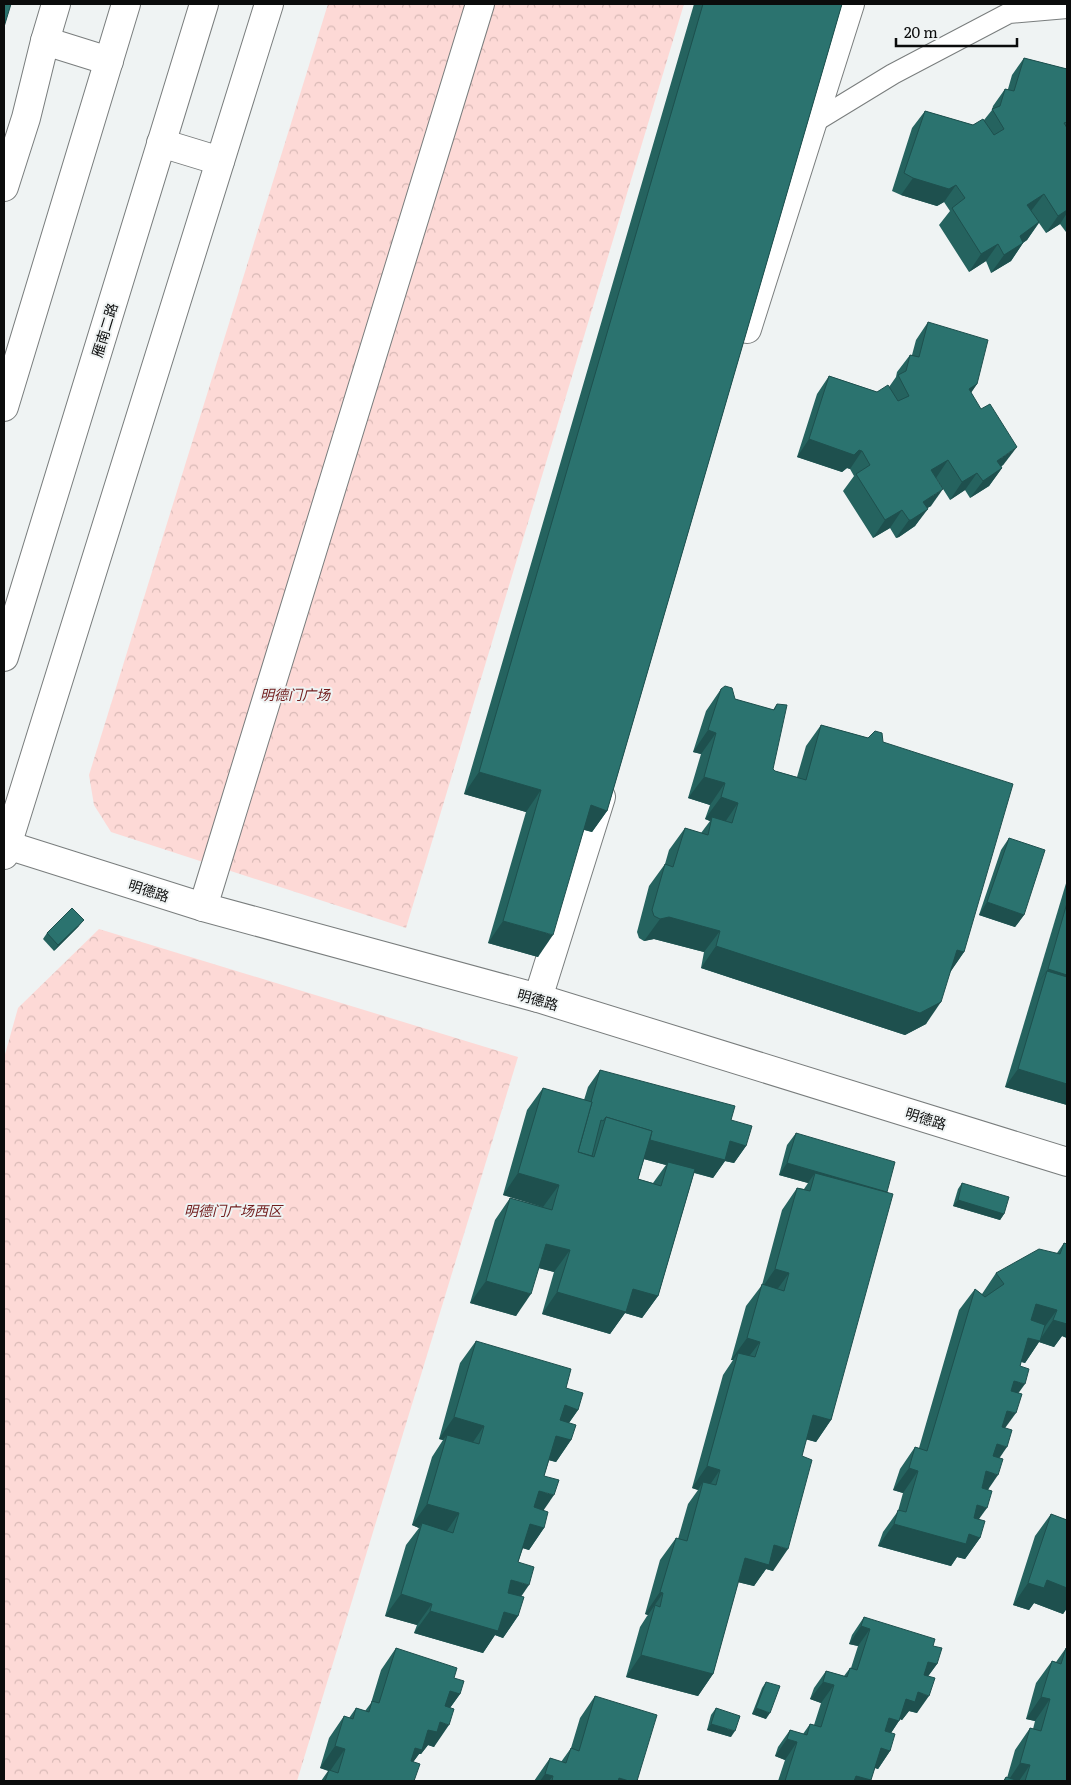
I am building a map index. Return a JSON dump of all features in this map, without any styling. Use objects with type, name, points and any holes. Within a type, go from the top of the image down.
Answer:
[{"type":"street","points":[[4,187],[26,118],[56,4]]},
{"type":"street","points":[[4,407],[126,4]]},
{"type":"street","name":"雁南二路","points":[[4,657],[204,4]]},
{"type":"street","points":[[5,850],[269,4]]},
{"type":"street","points":[[203,907],[480,4]]},
{"type":"street","points":[[740,353],[810,124],[850,4]]},
{"type":"street","points":[[45,41],[109,61]]},
{"type":"street","points":[[161,143],[220,162]]},
{"type":"street","points":[[538,998],[609,771]]},
{"type":"street","name":"明德路","points":[[5,850],[203,907],[538,998],[1067,1162]]},
{"type":"lane","points":[[810,124],[893,74],[1009,13],[1067,8]]},
{"type":"green space","name":"明德门广场","points":[[328,4],[684,4],[406,928],[111,832],[94,805],[89,775]]},
{"type":"green space","name":"明德门广场西区","points":[[99,929],[518,1057],[297,1781],[4,1781],[4,1058],[18,1008]]},
{"type":"building","points":[[4,4],[11,4],[4,27]]},
{"type":"building","points":[[703,4],[842,4],[607,811],[591,805],[553,935],[503,921],[541,790],[479,772]]},
{"type":"building","points":[[1024,58],[1067,69],[1067,122],[1064,123],[1067,128],[1067,210],[1058,216],[1044,194],[1027,205],[1039,222],[1020,236],[1023,243],[1004,255],[998,244],[981,254],[952,208],[965,198],[956,185],[949,189],[913,178],[904,173],[925,111],[973,125],[983,119],[994,135],[1004,129],[992,109],[1000,106],[1005,89],[1014,91]]},
{"type":"building","points":[[928,322],[988,340],[977,384],[969,389],[981,409],[990,404],[1017,447],[997,461],[1002,468],[983,481],[977,473],[962,482],[948,460],[931,470],[943,489],[923,502],[928,509],[911,520],[902,510],[885,520],[856,474],[870,465],[862,451],[859,450],[854,455],[809,439],[829,376],[877,392],[888,385],[898,401],[909,396],[898,375],[906,371],[910,355],[919,357]]},
{"type":"building","points":[[725,686],[732,688],[735,699],[774,710],[777,704],[787,705],[773,769],[775,771],[806,780],[821,725],[868,738],[875,731],[882,733],[883,742],[1013,784],[964,952],[957,950],[941,1002],[920,1013],[716,946],[720,931],[669,917],[660,919],[654,916],[652,910],[665,864],[673,867],[685,828],[708,835],[712,817],[732,823],[738,803],[721,797],[725,783],[704,777],[716,733],[708,730],[721,689]]},
{"type":"building","points":[[1009,838],[1045,850],[1024,915],[987,902]]},
{"type":"building","points":[[1067,903],[1067,975],[1048,969]]},
{"type":"building","points":[[72,908],[84,920],[58,945],[47,933]]},
{"type":"building","points":[[1047,971],[1067,977],[1067,1084],[1018,1069]]},
{"type":"building","points":[[600,1070],[735,1106],[731,1120],[752,1126],[746,1146],[730,1141],[725,1160],[650,1140],[652,1131],[606,1117],[603,1121],[601,1120],[592,1156],[578,1152]]},
{"type":"building","points":[[543,1088],[592,1102],[578,1152],[594,1157],[606,1117],[652,1131],[638,1179],[661,1186],[668,1162],[695,1169],[658,1296],[633,1289],[626,1312],[557,1292],[570,1250],[546,1244],[531,1294],[486,1281],[510,1198],[552,1210],[559,1185],[518,1173]]},
{"type":"building","points":[[796,1133],[895,1162],[887,1192],[787,1163]]},
{"type":"building","points":[[815,1173],[893,1194],[831,1420],[813,1415],[802,1456],[812,1460],[788,1549],[774,1545],[769,1565],[745,1558],[713,1674],[641,1655],[655,1605],[660,1607],[663,1593],[660,1592],[676,1538],[687,1541],[703,1482],[716,1485],[720,1470],[707,1466],[738,1353],[755,1357],[760,1342],[747,1338],[762,1284],[784,1291],[789,1273],[775,1269],[797,1188],[810,1191]]},
{"type":"building","points":[[962,1183],[1009,1197],[1004,1214],[958,1200]]},
{"type":"building","points":[[1064,1243],[1067,1244],[1067,1324],[1053,1320],[1057,1310],[1036,1304],[1031,1320],[1045,1325],[1040,1341],[1028,1338],[1020,1366],[1029,1369],[1025,1384],[1014,1381],[1011,1391],[1022,1394],[1016,1413],[1007,1411],[1002,1427],[1012,1430],[1007,1447],[997,1444],[993,1456],[1003,1459],[998,1475],[986,1471],[982,1488],[992,1491],[987,1508],[977,1505],[974,1518],[985,1521],[980,1538],[969,1534],[966,1544],[894,1524],[898,1510],[906,1512],[918,1471],[909,1468],[915,1447],[927,1451],[975,1289],[985,1297],[1004,1284],[996,1273],[1039,1249],[1060,1254]]},
{"type":"building","points":[[476,1341],[571,1369],[566,1388],[583,1393],[578,1410],[565,1405],[560,1420],[576,1425],[571,1440],[556,1436],[544,1476],[559,1480],[554,1495],[539,1491],[534,1507],[548,1512],[544,1528],[530,1524],[518,1562],[534,1567],[529,1585],[511,1580],[508,1593],[524,1597],[518,1616],[504,1612],[498,1631],[430,1611],[432,1604],[401,1594],[422,1523],[453,1533],[459,1513],[427,1504],[447,1435],[479,1444],[484,1426],[454,1417]]},
{"type":"building","points":[[1051,1514],[1067,1520],[1067,1588],[1047,1580],[1044,1588],[1028,1583]]},
{"type":"building","points":[[864,1617],[935,1639],[933,1646],[942,1648],[937,1664],[928,1662],[924,1675],[935,1678],[929,1696],[918,1692],[915,1702],[906,1699],[899,1721],[889,1718],[885,1731],[895,1734],[890,1751],[881,1748],[871,1780],[856,1776],[854,1781],[785,1781],[797,1742],[787,1739],[790,1730],[807,1735],[810,1724],[821,1727],[834,1685],[823,1682],[826,1671],[847,1677],[850,1668],[857,1670],[870,1629],[861,1626]]},
{"type":"building","points":[[396,1648],[457,1668],[454,1678],[464,1681],[460,1694],[450,1691],[445,1706],[454,1709],[449,1725],[440,1722],[437,1732],[428,1730],[422,1750],[415,1748],[411,1761],[420,1764],[414,1781],[325,1781],[329,1770],[338,1773],[345,1749],[335,1746],[344,1716],[353,1719],[356,1708],[369,1712],[372,1701],[379,1703]]},
{"type":"building","points":[[1066,1648],[1067,1781],[1025,1781],[1030,1765],[1020,1763],[1030,1728],[1041,1731],[1050,1699],[1041,1697],[1052,1661],[1061,1664]]},
{"type":"building","points":[[766,1682],[780,1686],[770,1713],[756,1708]]},
{"type":"building","points":[[595,1696],[657,1715],[637,1781],[619,1778],[618,1781],[552,1781],[553,1776],[545,1774],[550,1758],[566,1763],[571,1748],[579,1751]]},
{"type":"building","points":[[716,1708],[740,1716],[735,1731],[711,1724]]},
{"type":"building","points":[[1006,1777],[1019,1781],[1004,1781]]}]
